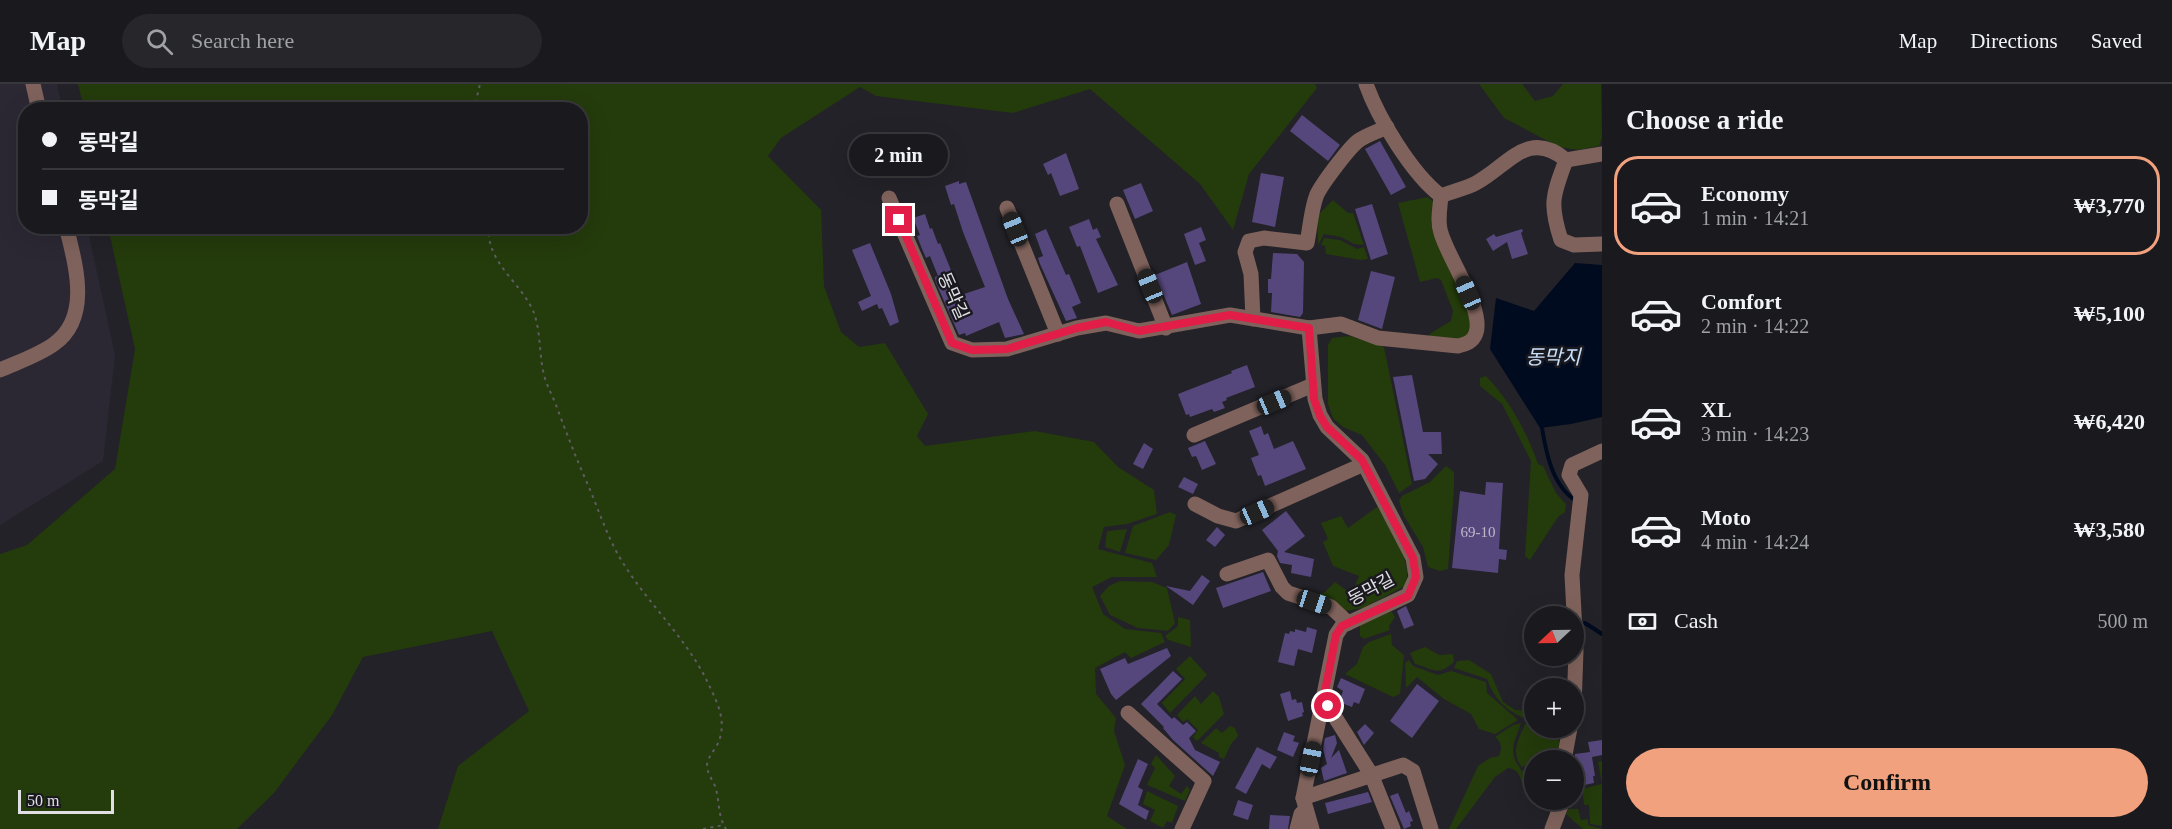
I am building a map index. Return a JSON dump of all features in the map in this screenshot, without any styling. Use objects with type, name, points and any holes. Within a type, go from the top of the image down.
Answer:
[{"type":"street","points":[[33,84],[37,102]]},
{"type":"street","points":[[1366,84],[1371,100],[1415,169],[1430,188],[1441,196],[1476,183],[1514,155],[1528,148],[1545,148],[1566,160]]},
{"type":"street","points":[[1254,319],[1251,274],[1245,252],[1249,241],[1264,238],[1307,243],[1316,197],[1324,181],[1353,145],[1387,127]]},
{"type":"street","points":[[1566,160],[1602,154]]},
{"type":"street","points":[[1566,160],[1554,191],[1553,216],[1561,240],[1574,245],[1602,244]]},
{"type":"street","name":"동막길","points":[[889,198],[952,343],[972,350],[1007,349],[1077,328],[1106,322],[1139,331],[1230,315],[1309,328],[1341,324],[1378,338],[1458,346],[1468,343],[1476,334],[1474,309],[1441,234],[1441,196]]},
{"type":"street","points":[[1117,204],[1166,328]]},
{"type":"street","points":[[1007,208],[1058,334]]},
{"type":"street","points":[[0,370],[55,343],[70,327],[79,295],[68,234]]},
{"type":"street","name":"동막길","points":[[1309,328],[1314,399],[1320,416],[1327,427],[1364,464],[1413,558],[1416,577],[1408,596],[1342,626],[1336,635],[1304,804],[1312,829]]},
{"type":"street","points":[[1194,435],[1313,385]]},
{"type":"street","points":[[1575,678],[1572,575],[1581,495],[1569,475],[1572,465],[1602,451]]},
{"type":"street","points":[[1195,504],[1218,516],[1236,521],[1364,464]]},
{"type":"street","points":[[1227,574],[1268,560],[1288,593],[1331,607],[1348,623]]},
{"type":"street","points":[[1323,701],[1371,774],[1393,829]]},
{"type":"street","points":[[1128,713],[1204,781],[1182,829]]},
{"type":"street","points":[[1297,829],[1304,804],[1371,774],[1403,765],[1413,771],[1431,829]]},
{"type":"street","points":[[1551,829],[1559,810]]},
{"type":"path","points":[[476,102],[480,84]]},
{"type":"path","points":[[490,234],[498,262],[517,285],[533,311],[547,385],[614,547],[639,589],[691,653],[719,706],[722,722],[721,735],[708,761],[707,770],[715,787],[718,810],[726,829]]},
{"type":"path","points":[[703,829],[724,825]]},
{"type":"shaded area","points":[[0,84],[57,84],[61,102],[18,102],[18,234],[89,234],[115,355],[103,461],[0,525]]},
{"type":"green space","points":[[78,84],[1315,84],[1317,88],[1249,174],[1233,230],[1200,184],[1090,89],[1013,113],[876,96],[860,87],[781,138],[768,156],[821,210],[824,286],[841,332],[859,347],[885,343],[928,414],[917,436],[925,446],[1035,431],[1094,442],[1118,467],[1154,490],[1157,514],[1127,524],[1104,527],[1098,549],[1152,563],[1157,577],[1112,577],[1092,587],[1103,614],[1125,629],[1161,633],[1165,642],[1131,658],[1125,652],[1095,668],[1096,694],[1116,718],[1114,731],[1125,765],[1107,816],[1127,829],[438,829],[458,766],[529,711],[492,631],[363,657],[332,715],[274,793],[237,829],[0,829],[0,554],[27,545],[115,469],[135,349],[110,234],[588,234],[588,102],[82,102]]},
{"type":"green space","points":[[1479,84],[1522,84],[1535,101],[1553,96],[1563,84],[1601,84],[1602,137],[1599,146],[1578,150],[1559,147],[1504,118]]},
{"type":"green space","points":[[1428,197],[1433,202],[1436,230],[1471,305],[1469,338],[1425,341],[1431,333],[1451,321],[1453,311],[1441,280],[1437,278],[1420,282],[1398,203]]},
{"type":"green space","points":[[1333,200],[1348,213],[1353,213],[1364,245],[1324,234],[1318,245],[1317,216]]},
{"type":"green space","points":[[1324,238],[1340,240],[1357,249],[1364,247],[1368,259],[1361,260],[1326,254],[1325,246],[1321,245]]},
{"type":"green space","points":[[1350,336],[1384,347],[1412,484],[1399,493],[1385,465],[1362,435],[1343,427],[1333,418],[1328,404],[1328,345],[1332,338]]},
{"type":"green space","points":[[1486,376],[1510,406],[1529,440],[1538,464],[1543,466],[1556,493],[1566,504],[1565,512],[1558,517],[1530,560],[1525,556],[1531,461],[1502,404],[1480,386],[1480,378]]},
{"type":"green space","points":[[1446,466],[1454,472],[1454,488],[1448,569],[1440,571],[1428,567],[1423,547],[1404,516],[1399,501],[1402,496],[1430,482]]},
{"type":"green space","points":[[1377,507],[1404,556],[1407,576],[1405,586],[1363,608],[1346,611],[1317,595],[1325,592],[1335,582],[1346,590],[1354,588],[1359,576],[1333,566],[1323,542],[1328,539],[1321,523],[1341,516],[1348,528]]},
{"type":"green space","points":[[1170,512],[1176,515],[1169,545],[1156,560],[1125,553],[1133,526]]},
{"type":"green space","points":[[1127,529],[1120,552],[1105,547],[1107,531]]},
{"type":"green space","points":[[1120,581],[1152,582],[1167,588],[1175,623],[1168,631],[1138,628],[1110,615],[1100,596],[1109,586]]},
{"type":"green space","points":[[1391,611],[1395,617],[1389,626],[1390,630],[1364,639],[1360,636],[1360,624]]},
{"type":"green space","points":[[1178,617],[1190,620],[1191,647],[1168,640],[1165,636],[1178,626]]},
{"type":"green space","points":[[1391,634],[1392,645],[1404,655],[1400,694],[1393,697],[1345,674],[1357,664],[1363,647],[1369,642]]},
{"type":"green space","points":[[1425,647],[1439,655],[1453,654],[1454,662],[1439,671],[1415,664],[1410,653]]},
{"type":"green space","points":[[1190,656],[1207,675],[1170,713],[1162,703],[1185,679],[1176,669]]},
{"type":"green space","points":[[1409,660],[1413,666],[1438,675],[1451,671],[1486,682],[1487,693],[1518,720],[1495,734],[1479,729],[1471,714],[1444,699],[1417,677],[1406,688],[1405,663]]},
{"type":"green space","points":[[1469,660],[1491,674],[1503,702],[1515,710],[1524,710],[1524,718],[1499,701],[1487,679],[1454,668],[1457,661]]},
{"type":"green space","points":[[1213,691],[1219,697],[1224,714],[1197,741],[1193,737],[1198,730],[1187,719],[1183,722],[1177,715],[1195,696],[1201,704]]},
{"type":"green space","points":[[1521,723],[1513,753],[1517,764],[1522,771],[1524,770],[1524,784],[1522,784],[1516,771],[1508,768],[1495,777],[1456,829],[1449,829],[1478,766],[1490,758],[1499,756],[1501,746],[1495,737],[1513,725]]},
{"type":"green space","points":[[1230,726],[1235,728],[1238,736],[1231,744],[1224,759],[1219,757],[1219,753],[1201,743],[1216,728],[1222,733]]},
{"type":"green space","points":[[1524,726],[1524,738],[1558,738],[1560,743],[1557,750],[1524,750],[1524,766],[1522,767],[1518,762],[1516,751]]},
{"type":"green space","points":[[1156,755],[1175,776],[1169,786],[1181,794],[1187,786],[1190,790],[1185,801],[1147,785],[1155,768],[1151,764]]},
{"type":"green space","points":[[1602,761],[1602,784],[1598,762]]},
{"type":"green space","points":[[1602,784],[1602,826],[1590,824],[1589,805],[1584,805],[1584,788]]},
{"type":"green space","points":[[1147,791],[1178,806],[1172,823],[1167,821],[1163,828],[1150,821],[1155,810],[1143,804]]},
{"type":"green space","points":[[1568,810],[1578,810],[1581,820],[1588,819],[1588,825],[1602,829],[1583,829],[1566,814]]},
{"type":"water","name":"동막지","points":[[1575,263],[1602,265],[1602,417],[1540,428],[1490,349],[1496,298],[1534,311]]},
{"type":"building","points":[[1302,115],[1340,145],[1328,161],[1290,131]]},
{"type":"building","points":[[1380,141],[1406,187],[1391,195],[1365,149]]},
{"type":"building","points":[[1066,153],[1079,189],[1060,196],[1051,173],[1048,175],[1043,164]]},
{"type":"building","points":[[1261,173],[1284,177],[1275,227],[1252,222]]},
{"type":"building","points":[[959,181],[959,184],[966,182],[1008,299],[1024,334],[1005,338],[999,322],[966,336],[965,333],[959,335],[936,283],[935,277],[938,276],[930,256],[926,258],[922,249],[917,236],[920,235],[913,218],[925,214],[930,229],[932,228],[938,244],[940,243],[961,295],[985,287],[945,186]]},
{"type":"building","points":[[1141,183],[1153,211],[1135,219],[1123,190]]},
{"type":"building","points":[[1372,204],[1388,254],[1371,260],[1355,209]]},
{"type":"building","points":[[1089,219],[1093,230],[1097,228],[1101,237],[1096,239],[1118,285],[1098,293],[1080,246],[1077,247],[1069,227]]},
{"type":"building","points":[[1201,227],[1206,240],[1199,243],[1206,261],[1195,265],[1184,234]]},
{"type":"building","points":[[1046,229],[1081,303],[1072,307],[1077,318],[1066,321],[1040,264],[1038,258],[1043,256],[1035,234]]},
{"type":"building","points":[[1522,229],[1521,233],[1528,254],[1512,259],[1507,242],[1493,251],[1486,239],[1494,234],[1496,237]]},
{"type":"building","points":[[870,243],[891,294],[899,322],[890,326],[882,308],[879,309],[877,304],[862,311],[858,302],[871,296],[852,250]]},
{"type":"building","points":[[1273,253],[1297,254],[1304,262],[1303,313],[1300,317],[1271,312],[1272,293],[1268,293],[1268,279],[1271,279]]},
{"type":"building","points":[[1187,262],[1201,304],[1172,315],[1155,275]]},
{"type":"building","points":[[1371,271],[1395,277],[1382,329],[1358,320]]},
{"type":"building","points":[[1247,365],[1255,387],[1226,398],[1227,400],[1222,402],[1225,408],[1214,412],[1212,409],[1190,417],[1189,414],[1186,415],[1178,394]]},
{"type":"building","points":[[1412,375],[1423,432],[1441,432],[1442,454],[1428,454],[1438,464],[1425,479],[1414,481],[1393,377]]},
{"type":"building","points":[[1261,426],[1264,435],[1268,433],[1274,449],[1293,441],[1306,469],[1265,486],[1251,458],[1259,455],[1249,431]]},
{"type":"building","points":[[1205,441],[1216,464],[1202,470],[1196,456],[1192,457],[1188,448]]},
{"type":"building","points":[[1144,443],[1153,449],[1143,469],[1133,464]]},
{"type":"building","points":[[1184,477],[1198,484],[1193,494],[1178,487]]},
{"type":"building","points":[[1486,482],[1503,483],[1499,549],[1507,550],[1506,560],[1499,559],[1498,573],[1452,568],[1460,491],[1485,495]]},
{"type":"building","points":[[1286,511],[1305,536],[1284,552],[1314,559],[1311,577],[1291,573],[1292,565],[1280,563],[1277,556],[1278,551],[1262,530]]},
{"type":"building","points":[[1217,527],[1225,535],[1215,547],[1206,540]]},
{"type":"building","points":[[1263,572],[1271,591],[1223,608],[1216,588]]},
{"type":"building","points":[[1202,575],[1210,581],[1193,605],[1166,586],[1190,591]]},
{"type":"building","points":[[1406,606],[1414,625],[1404,629],[1397,611]]},
{"type":"building","points":[[1307,627],[1317,630],[1312,653],[1298,649],[1294,666],[1278,662],[1285,633],[1295,632],[1295,629],[1306,632]]},
{"type":"building","points":[[1167,648],[1171,656],[1116,700],[1100,669],[1125,658],[1128,664]]},
{"type":"building","points":[[1173,671],[1182,679],[1157,704],[1172,719],[1174,717],[1183,725],[1187,722],[1196,731],[1189,738],[1195,750],[1220,762],[1213,776],[1173,740],[1164,727],[1141,704]]},
{"type":"building","points":[[1341,678],[1365,689],[1359,704],[1354,702],[1352,707],[1339,702],[1343,691],[1337,687]]},
{"type":"building","points":[[1417,684],[1439,701],[1412,738],[1390,721]]},
{"type":"building","points":[[1290,691],[1292,700],[1296,699],[1297,703],[1302,702],[1304,712],[1303,716],[1288,721],[1280,694]]},
{"type":"building","points":[[1365,724],[1374,733],[1364,745],[1357,732]]},
{"type":"building","points":[[1284,732],[1295,736],[1293,741],[1299,743],[1293,757],[1277,750]]},
{"type":"building","points":[[1335,735],[1337,743],[1331,758],[1339,750],[1347,773],[1324,781],[1321,768],[1327,764],[1323,749],[1325,738]]},
{"type":"building","points":[[1602,740],[1602,755],[1592,757],[1594,783],[1584,785],[1584,753],[1590,752],[1588,742]]},
{"type":"building","points":[[1257,747],[1277,757],[1270,769],[1262,764],[1246,794],[1235,788]]},
{"type":"building","points":[[1138,759],[1148,764],[1138,787],[1143,790],[1138,805],[1149,811],[1146,820],[1119,804]]},
{"type":"building","points":[[1368,792],[1372,802],[1328,814],[1325,803]]},
{"type":"building","points":[[1398,793],[1406,813],[1409,811],[1413,821],[1410,822],[1411,826],[1404,829],[1390,796]]},
{"type":"building","points":[[1238,800],[1253,805],[1248,820],[1233,815]]},
{"type":"building","points":[[1270,815],[1290,816],[1288,829],[1269,829]]},
{"type":"waterway","points":[[1542,428],[1551,467],[1561,486],[1575,500]]},
{"type":"waterway","points":[[1585,623],[1602,634]]},
{"type":"route","points":[[899,220],[952,343],[972,350],[1007,349],[1077,328],[1106,322],[1139,331],[1230,315],[1309,328],[1314,399],[1320,416],[1327,427],[1362,460],[1413,558],[1416,577],[1408,596],[1342,626],[1336,635],[1323,701],[1328,706]]}]
